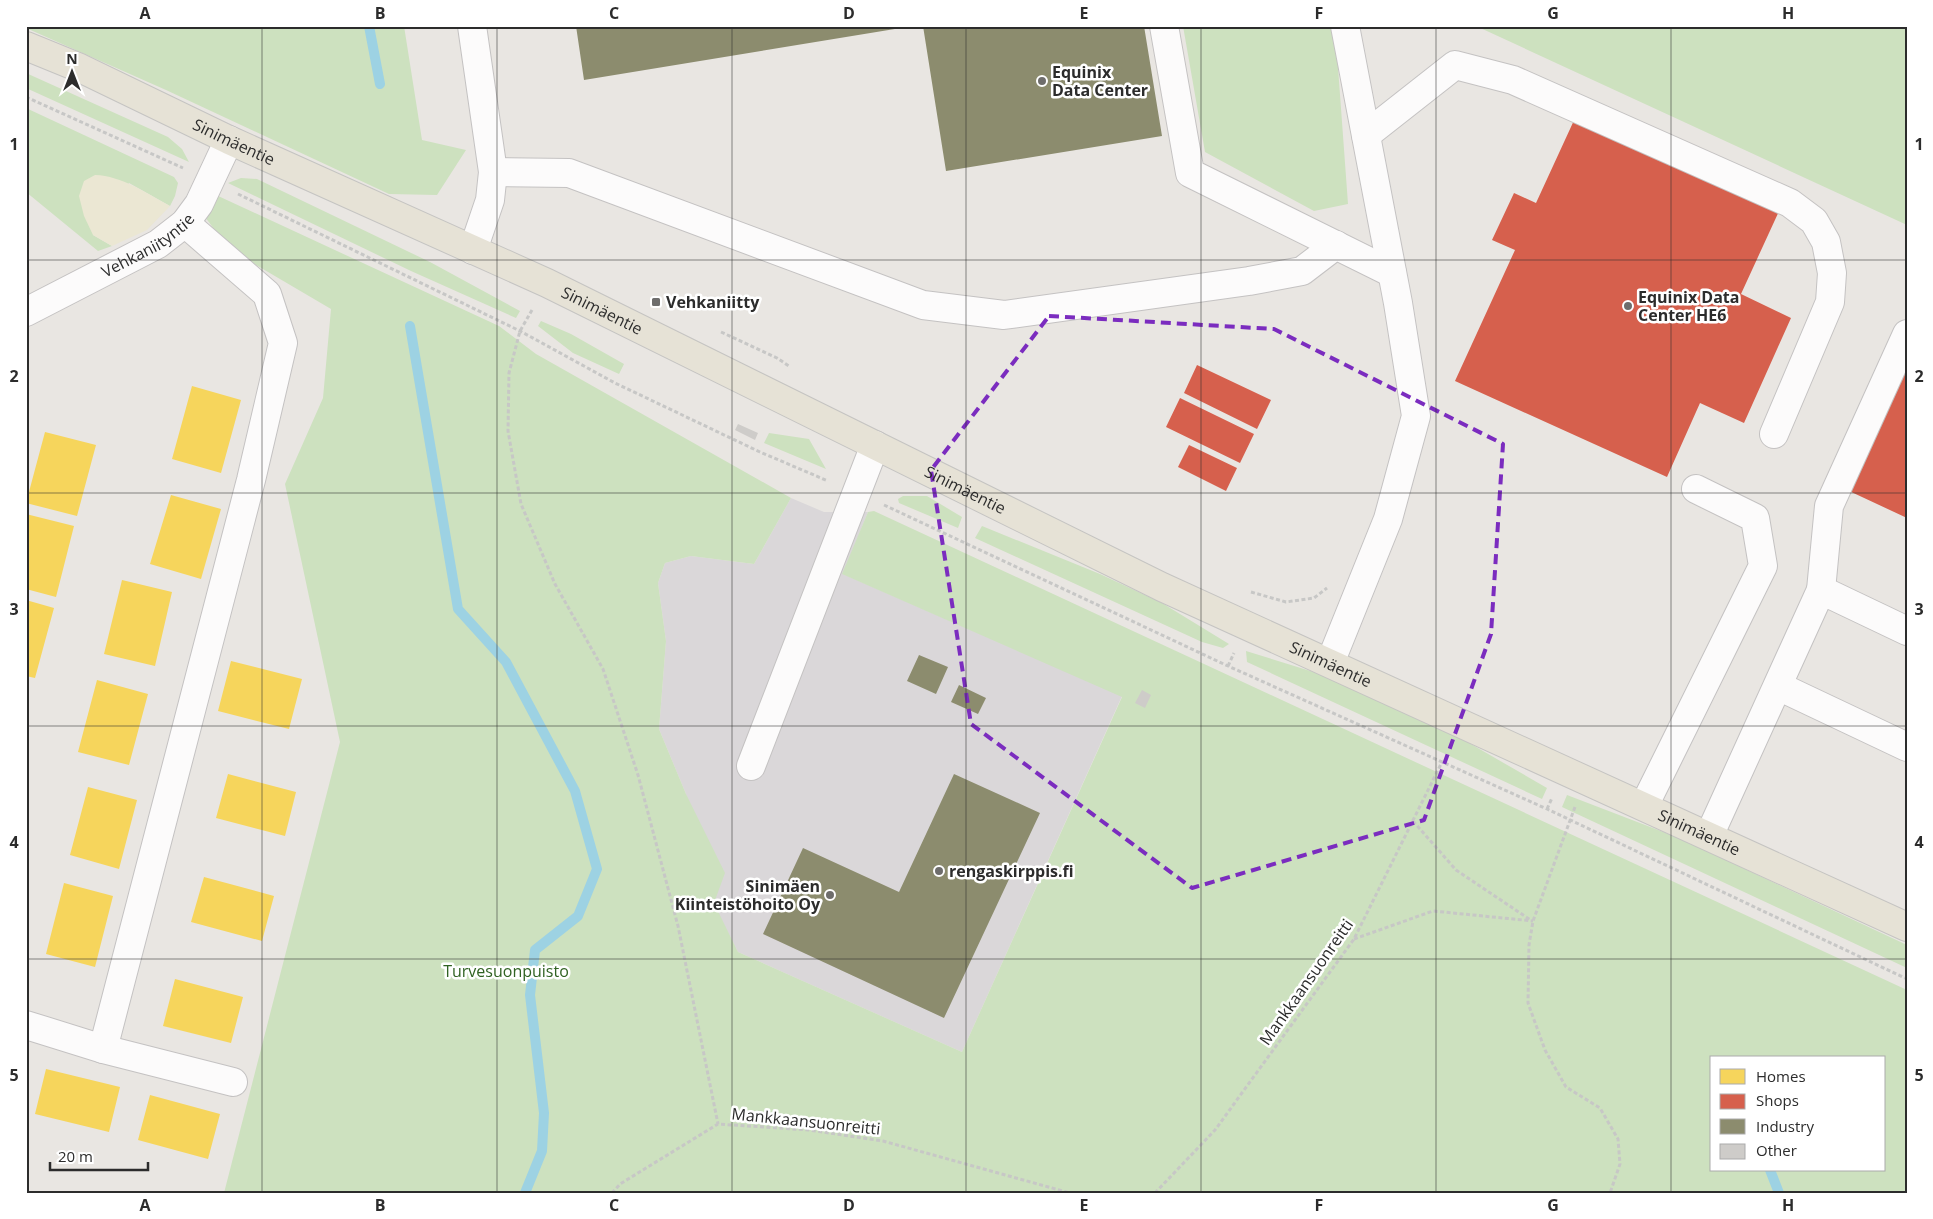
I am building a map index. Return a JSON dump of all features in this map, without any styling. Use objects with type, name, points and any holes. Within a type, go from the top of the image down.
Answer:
[{"type":"main road","name":"Sinimäentie","points":[[26,46],[80,68],[228,140],[547,284],[1162,587],[1907,926]]},
{"type":"street","points":[[472,26],[493,172],[490,200],[473,250]]},
{"type":"street","points":[[1164,26],[1190,173],[1392,273]]},
{"type":"street","points":[[1330,663],[1388,519],[1416,416],[1392,273],[1345,26]]},
{"type":"street","points":[[1366,135],[1455,65],[1513,80],[1790,203],[1814,221],[1826,242],[1832,273],[1830,302],[1774,434]]},
{"type":"street","name":"Vehkaniityntie","points":[[26,312],[158,244],[185,223],[199,204],[228,140]]},
{"type":"street","points":[[493,172],[569,173],[923,305],[1004,315],[1249,281],[1302,271],[1336,245]]},
{"type":"street","points":[[103,1049],[252,480],[283,343],[267,294],[185,223]]},
{"type":"street","points":[[1709,836],[1821,590],[1829,506],[1907,334]]},
{"type":"street","points":[[751,766],[875,445]]},
{"type":"street","points":[[1644,806],[1664,762],[1763,566],[1755,518],[1696,489]]},
{"type":"street","points":[[1821,590],[1907,631]]},
{"type":"street","points":[[1778,686],[1907,747]]},
{"type":"street","points":[[26,1025],[103,1049],[233,1082]]},
{"type":"path","points":[[26,97],[210,181],[520,331],[615,382],[760,452],[857,492],[1228,666],[1569,820],[1907,979]]},
{"type":"path","points":[[520,331],[509,373],[508,431],[521,504],[554,584],[603,669],[638,776],[678,926],[718,1124]]},
{"type":"path","name":"Mankkaansuonreitti","points":[[1155,1193],[1215,1130],[1354,939],[1442,762]]},
{"type":"path","points":[[1588,780],[1569,820],[1532,921],[1529,945],[1528,1003],[1545,1050],[1566,1087],[1600,1108],[1618,1139],[1620,1164],[1610,1193]]},
{"type":"path","points":[[1413,822],[1456,870],[1532,921]]},
{"type":"path","points":[[1354,939],[1433,911],[1532,921]]},
{"type":"path","name":"Mankkaansuonreitti","points":[[612,1193],[620,1184],[718,1124],[809,1130],[884,1141],[1070,1193]]},
{"type":"highlighted area","points":[[1049,316],[1274,329],[1503,444],[1491,634],[1424,820],[1192,888],[971,724],[931,470]]},
{"type":"shaded area","points":[[791,498],[824,512],[868,512],[843,574],[1122,696],[962,1052],[738,952],[713,903],[686,794],[659,729],[666,641],[658,583],[665,563],[691,556],[754,564]]},
{"type":"green space","points":[[26,26],[404,26],[422,140],[466,150],[437,195],[389,194],[166,90],[26,28]]},
{"type":"green space","points":[[1183,26],[1332,26],[1336,40],[1348,204],[1314,211],[1205,152]]},
{"type":"green space","points":[[1476,26],[1907,26],[1907,225]]},
{"type":"green space","points":[[26,73],[168,137],[182,149],[189,162],[26,88]]},
{"type":"green space","points":[[26,108],[174,177],[178,183],[170,206],[129,183],[93,235],[112,246],[98,251],[26,192]]},
{"type":"green space","points":[[241,178],[257,179],[430,262],[520,311],[516,318],[411,271],[228,183]]},
{"type":"green space","name":"Turvesuonpuisto","points":[[216,195],[499,326],[536,354],[791,498],[754,564],[691,556],[665,563],[658,583],[666,641],[659,729],[686,794],[725,873],[714,903],[738,952],[962,1052],[1122,697],[842,574],[868,512],[874,511],[1907,990],[1907,1193],[224,1193],[340,742],[285,484],[323,398],[331,309],[229,249],[205,217]]},
{"type":"green space","points":[[541,321],[571,334],[624,364],[619,374],[573,353],[538,326]]},
{"type":"green space","points":[[769,433],[809,439],[826,469],[764,443]]},
{"type":"green space","points":[[903,496],[927,496],[962,517],[958,528],[899,503],[898,499]]},
{"type":"green space","points":[[982,526],[1100,574],[1162,603],[1229,644],[1223,648],[1202,642],[975,538]]},
{"type":"green space","points":[[1246,651],[1333,678],[1438,725],[1547,788],[1542,799],[1247,662]]},
{"type":"green space","points":[[1567,795],[1679,838],[1907,945],[1907,968],[1562,807]]},
{"type":"sand","points":[[95,175],[115,178],[170,206],[147,230],[112,246],[93,235],[84,216],[79,196],[84,181]]},
{"type":"building: Homes","points":[[192,386],[241,400],[221,473],[172,459]]},
{"type":"building: Homes","points":[[45,432],[96,445],[77,516],[26,503]]},
{"type":"building: Homes","points":[[171,495],[221,509],[201,579],[150,564]]},
{"type":"building: Homes","points":[[26,514],[74,526],[56,597],[26,589]]},
{"type":"building: Homes","points":[[122,580],[172,592],[155,666],[104,654]]},
{"type":"building: Homes","points":[[26,600],[54,608],[35,678],[26,676]]},
{"type":"building: Homes","points":[[231,661],[302,679],[289,729],[218,711]]},
{"type":"building: Homes","points":[[97,680],[148,694],[129,765],[78,752]]},
{"type":"building: Homes","points":[[228,774],[296,792],[285,836],[216,818]]},
{"type":"building: Homes","points":[[88,787],[137,800],[119,869],[70,855]]},
{"type":"building: Homes","points":[[204,877],[274,896],[262,941],[191,922]]},
{"type":"building: Homes","points":[[64,883],[113,896],[95,967],[46,954]]},
{"type":"building: Homes","points":[[175,979],[243,997],[231,1043],[163,1026]]},
{"type":"building: Homes","points":[[46,1069],[120,1087],[109,1132],[35,1114]]},
{"type":"building: Homes","points":[[150,1095],[220,1114],[208,1159],[138,1140]]},
{"type":"building: Shops","name":"Equinix Data Center HE6","points":[[1576,116],[1780,209],[1741,294],[1791,318],[1744,423],[1700,403],[1667,477],[1455,381],[1515,250],[1492,240],[1514,193],[1536,203]]},
{"type":"building: Shops","points":[[1907,364],[1907,518],[1847,490]]},
{"type":"building: Shops","points":[[1197,365],[1271,400],[1257,429],[1184,393]]},
{"type":"building: Shops","points":[[1180,398],[1254,434],[1240,463],[1166,427]]},
{"type":"building: Shops","points":[[1189,445],[1237,468],[1226,491],[1178,467]]},
{"type":"building: Industry","points":[[576,26],[907,26],[907,27],[584,80]]},
{"type":"building: Industry","name":"Equinix Data Center","points":[[923,26],[1144,26],[1162,136],[946,171]]},
{"type":"building: Industry","points":[[919,655],[948,667],[936,694],[907,681]]},
{"type":"building: Industry","points":[[959,685],[986,698],[978,714],[951,702]]},
{"type":"building: Industry","points":[[954,774],[1040,813],[944,1018],[763,934],[803,848],[899,892]]},
{"type":"building: Other","points":[[738,424],[758,433],[755,440],[735,430]]},
{"type":"building: Other","points":[[1142,690],[1151,695],[1145,708],[1135,703]]},
{"type":"waterway","points":[[369,26],[380,84]]},
{"type":"waterway","points":[[410,326],[458,609],[506,662],[575,791],[597,869],[578,916],[535,950],[530,995],[544,1113],[542,1151],[525,1193]]},
{"type":"waterway","points":[[1771,1172],[1779,1193]]},
{"type":"place","name":"Equinix Data Center","points":[[1042,81]]},
{"type":"place","name":"Vehkaniitty","points":[[656,302]]},
{"type":"place","name":"Equinix Data Center HE6","points":[[1628,306]]},
{"type":"place","name":"rengaskirppis.fi","points":[[939,871]]},
{"type":"place","name":"Sinimäen Kiinteistöhoito Oy","points":[[830,895]]}]
